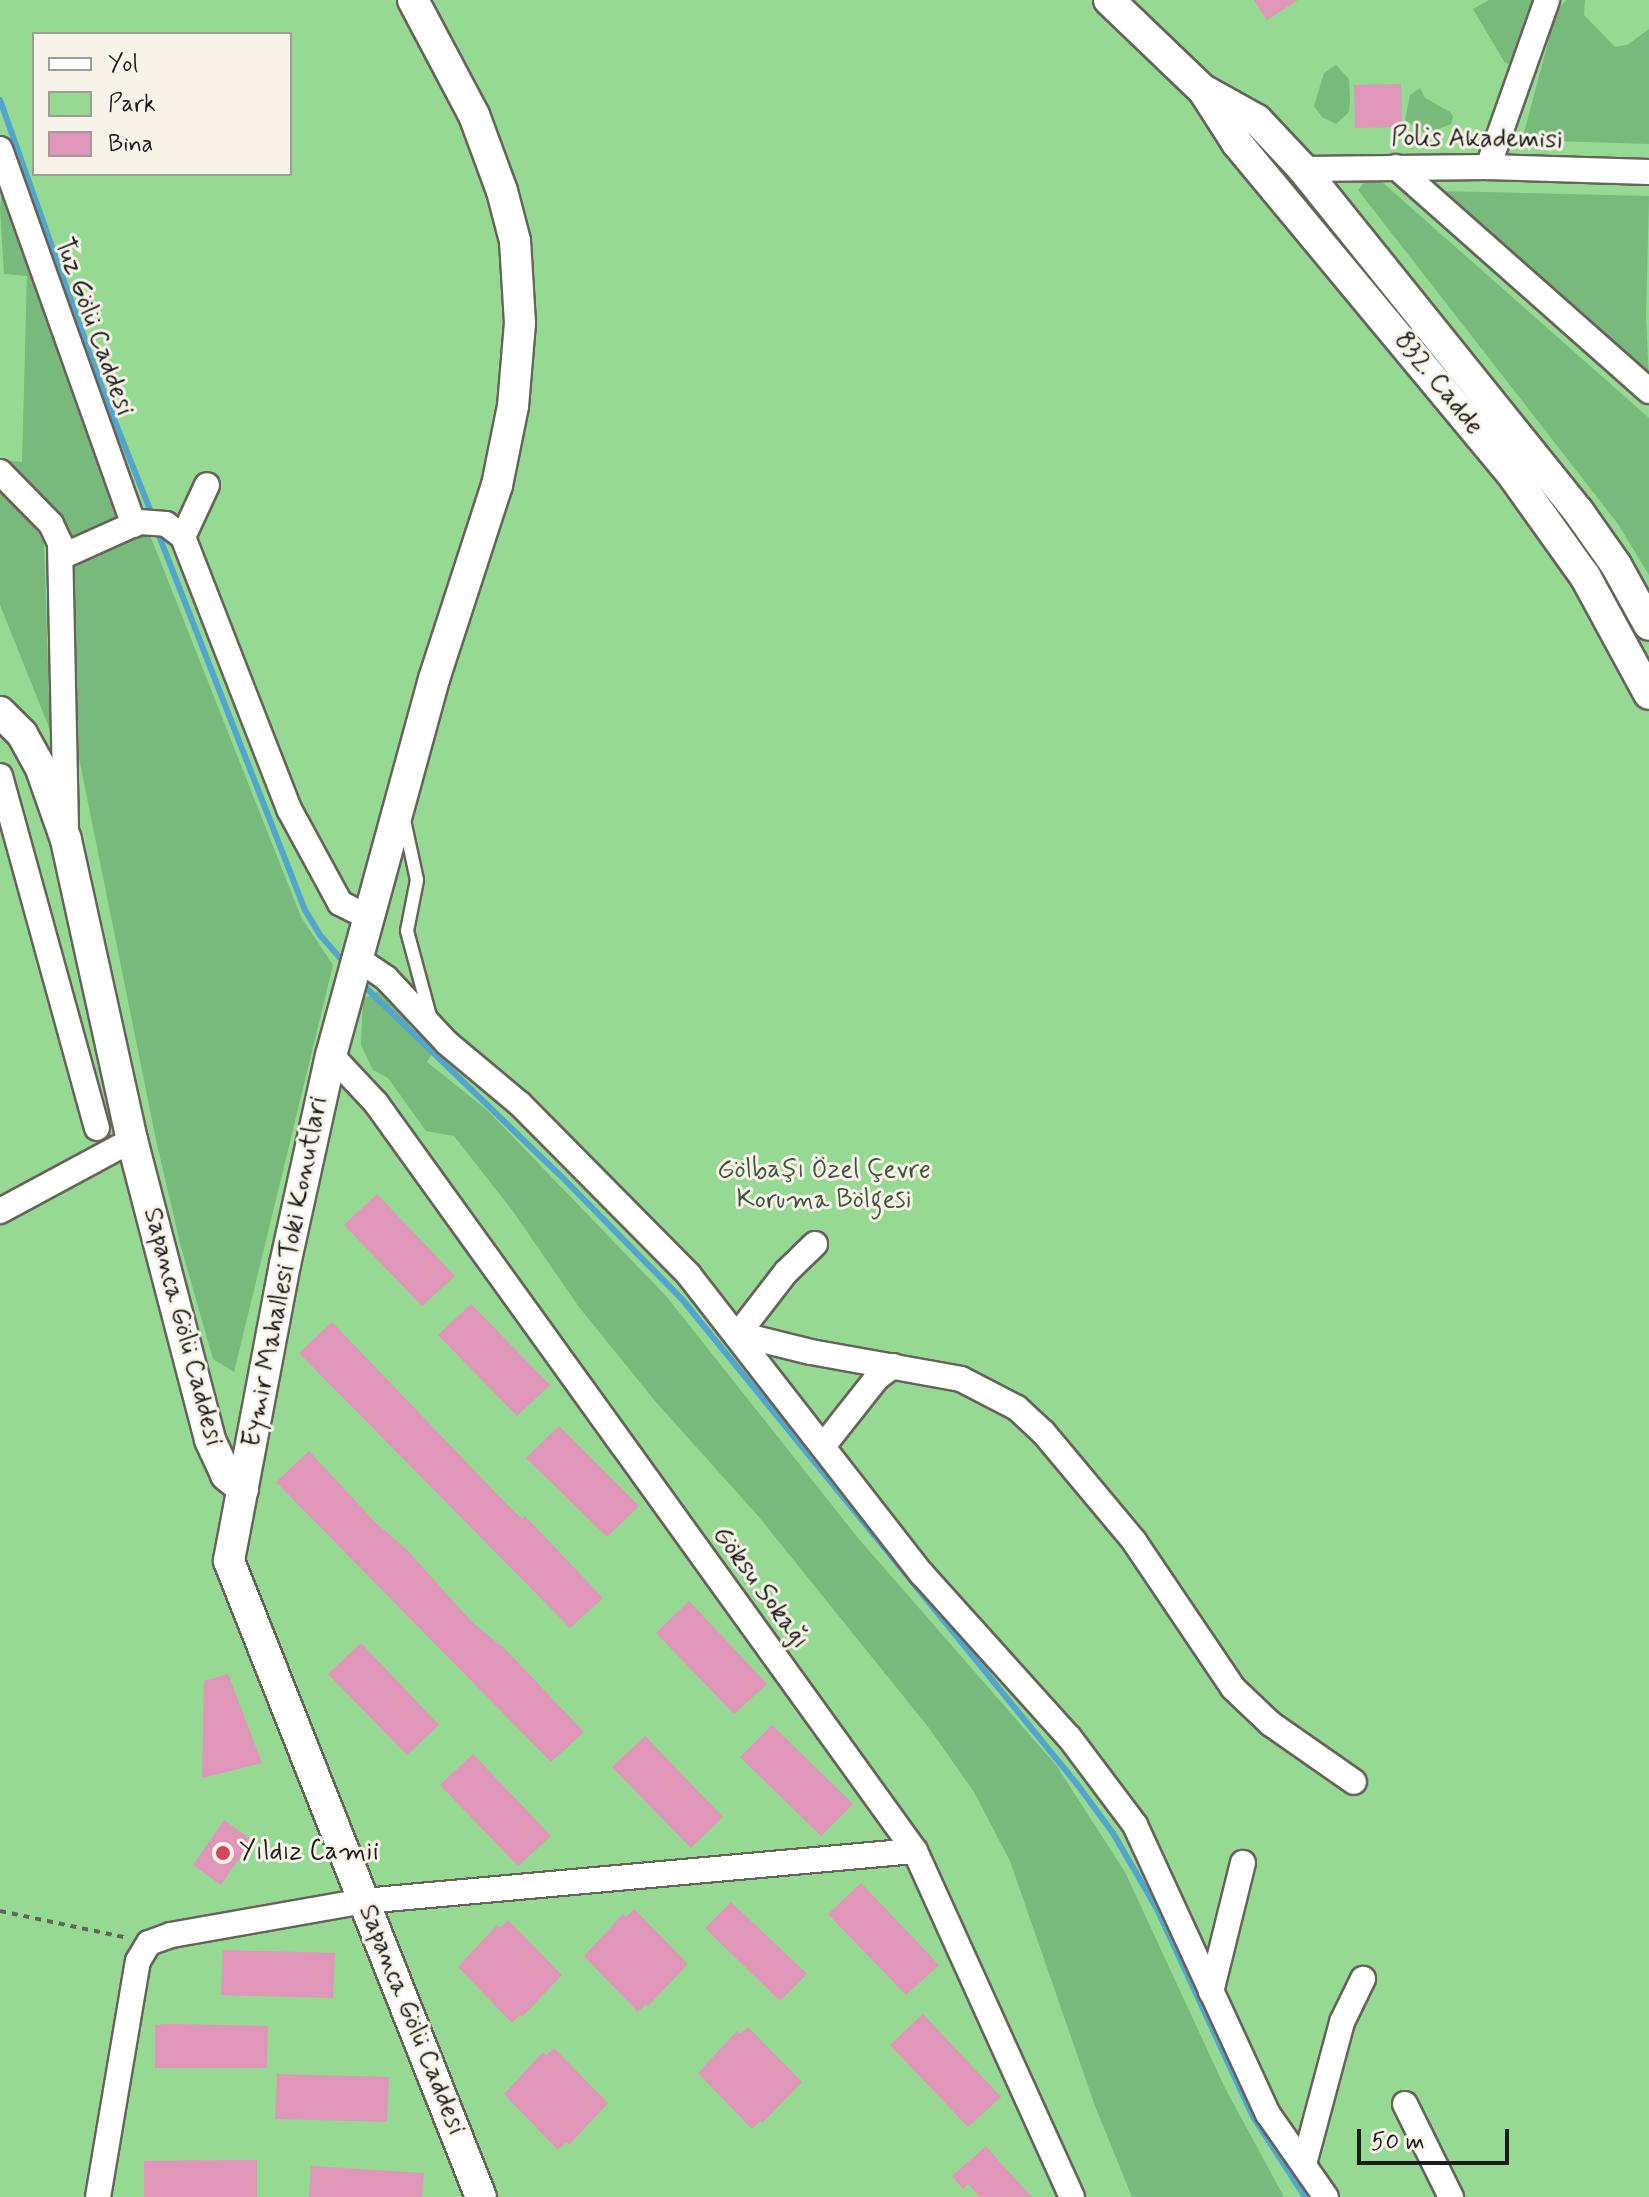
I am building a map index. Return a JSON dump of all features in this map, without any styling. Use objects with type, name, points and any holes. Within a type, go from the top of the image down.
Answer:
[{"type":"street","name":"Eymir Mahallesi Toki Konutlari","points":[[243,1489],[285,1264],[355,957],[457,603],[497,485],[513,406],[520,323],[515,241],[502,191],[474,115],[413,0]]},
{"type":"street","name":"832. Cadde","points":[[1109,0],[1203,90],[1237,143],[1548,522],[1593,589],[1649,694]]},
{"type":"street","points":[[1488,167],[1547,0]]},
{"type":"street","name":"832. Cadde","points":[[1203,90],[1257,120],[1303,169],[1578,511],[1616,565],[1649,625]]},
{"type":"street","name":"Tuz Gölü Caddesi","points":[[0,149],[158,527],[294,819],[340,903],[366,916]]},
{"type":"street","points":[[1396,167],[1649,391]]},
{"type":"street","name":"Polis Akademisi","points":[[1303,169],[1488,167],[1649,172]]},
{"type":"street","points":[[0,472],[51,524],[60,543],[66,840]]},
{"type":"street","points":[[61,557],[158,527],[207,485]]},
{"type":"street","name":"Sapanca Gölü Caddesi","points":[[0,712],[22,734],[40,766],[66,840],[132,1140],[210,1440],[226,1475],[243,1489],[229,1561],[481,2197]]},
{"type":"street","points":[[0,776],[97,1128]]},
{"type":"street","points":[[51,959],[92,949]]},
{"type":"street","points":[[355,957],[386,978],[434,1030],[520,1104],[689,1275],[922,1574],[1069,1737],[1135,1825],[1154,1860],[1268,2114],[1326,2197]]},
{"type":"street","name":"Göksu Sokağı","points":[[331,1055],[376,1103],[915,1851],[1072,2197]]},
{"type":"street","points":[[0,1211],[132,1140]]},
{"type":"street","points":[[738,1334],[786,1272],[815,1244]]},
{"type":"street","points":[[738,1334],[811,1352],[961,1379],[1017,1408],[1043,1432],[1134,1541],[1233,1688],[1271,1724],[1354,1782]]},
{"type":"street","points":[[824,1445],[877,1378],[893,1366]]},
{"type":"street","points":[[98,2197],[138,1961],[149,1943],[171,1935],[364,1901],[915,1851]]},
{"type":"street","points":[[1211,1992],[1243,1863]]},
{"type":"street","points":[[1304,2164],[1342,2022],[1363,1979]]},
{"type":"street","points":[[1405,2104],[1451,2197]]},
{"type":"lane","points":[[399,800],[417,880],[407,931],[434,1030]]},
{"type":"path","points":[[0,1911],[139,1939]]},
{"type":"green space","name":"Gölbaşı Özel Çevre Koruma Bölgesi","points":[[0,0],[1649,0],[1649,2197],[0,2197]]},
{"type":"green space","points":[[1489,0],[1533,0],[1509,64],[1505,63],[1473,9]]},
{"type":"green space","points":[[1566,0],[1585,0],[1584,15],[1615,47],[1627,45],[1649,29],[1649,144],[1522,140],[1556,13]]},
{"type":"green space","points":[[1336,65],[1349,79],[1350,99],[1349,112],[1336,124],[1322,117],[1314,106],[1324,73]]},
{"type":"green space","points":[[1420,88],[1425,98],[1450,112],[1453,116],[1451,124],[1426,134],[1405,120],[1410,95]]},
{"type":"green space","points":[[1382,182],[1649,418],[1649,575],[1618,524],[1358,190],[1364,183]]},
{"type":"green space","points":[[3,184],[124,523],[70,546],[0,465],[0,460],[22,462],[27,276],[4,274],[0,208]]},
{"type":"green space","points":[[1437,191],[1649,196],[1646,317],[1649,380]]},
{"type":"green space","points":[[0,492],[36,529],[44,543],[50,730],[0,605]]},
{"type":"green space","points":[[148,530],[301,917],[333,965],[234,1372],[213,1359],[181,1247],[156,1140],[74,733],[69,561]]},
{"type":"green space","points":[[379,991],[394,999],[412,1030],[429,1035],[435,1049],[427,1062],[487,1110],[666,1296],[858,1538],[1056,1765],[1125,1872],[1225,2088],[1284,2197],[1132,2197],[1095,2106],[1010,1861],[974,1792],[929,1728],[759,1517],[655,1401],[579,1307],[512,1210],[454,1136],[426,1131],[388,1078],[373,1070],[361,1045],[363,999]]},
{"type":"building","points":[[1254,0],[1298,0],[1267,20]]},
{"type":"building","points":[[1401,84],[1402,127],[1355,128],[1354,85]]},
{"type":"building","points":[[377,1194],[455,1276],[422,1306],[344,1225]]},
{"type":"building","points":[[471,1304],[550,1385],[517,1416],[438,1335]]},
{"type":"building","points":[[332,1322],[494,1491],[522,1519],[525,1516],[603,1598],[570,1628],[299,1353]]},
{"type":"building","points":[[559,1426],[639,1506],[607,1537],[526,1458]]},
{"type":"building","points":[[309,1451],[375,1522],[407,1550],[472,1622],[506,1650],[584,1732],[551,1762],[276,1482]]},
{"type":"building","points":[[689,1601],[767,1684],[734,1714],[656,1633]]},
{"type":"building","points":[[361,1643],[439,1725],[407,1755],[328,1674]]},
{"type":"building","points":[[228,1674],[262,1763],[202,1778],[204,1681]]},
{"type":"building","points":[[772,1725],[853,1804],[821,1836],[740,1757]]},
{"type":"building","points":[[645,1736],[723,1817],[691,1848],[612,1767]]},
{"type":"building","points":[[473,1754],[551,1836],[518,1866],[440,1785]]},
{"type":"building","points":[[224,1820],[252,1840],[221,1885],[193,1865]]},
{"type":"building","points":[[861,1883],[939,1965],[906,1995],[828,1914]]},
{"type":"building","points":[[731,1902],[807,1974],[780,2001],[705,1928]]},
{"type":"building","points":[[634,1909],[688,1964],[648,2006],[646,2004],[638,2012],[584,1956],[623,1914],[626,1917]]},
{"type":"building","points":[[508,1920],[562,1975],[522,2017],[520,2015],[512,2023],[458,1967],[497,1925],[500,1928]]},
{"type":"building","points":[[223,1950],[335,1953],[333,1998],[221,1995]]},
{"type":"building","points":[[923,2014],[1001,2097],[968,2127],[890,2045]]},
{"type":"building","points":[[155,2025],[268,2026],[267,2068],[155,2068]]},
{"type":"building","points":[[748,2027],[802,2082],[762,2123],[760,2121],[752,2129],[698,2073],[737,2031],[740,2034]]},
{"type":"building","points":[[554,2048],[608,2103],[569,2145],[566,2142],[558,2150],[504,2094],[543,2052],[546,2055]]},
{"type":"building","points":[[277,2074],[389,2077],[387,2122],[275,2119]]},
{"type":"building","points":[[986,2146],[1032,2197],[980,2197],[968,2184],[963,2189],[952,2176]]},
{"type":"building","points":[[257,2160],[257,2197],[144,2197],[144,2161]]},
{"type":"building","points":[[311,2166],[424,2173],[422,2197],[309,2197]]},
{"type":"waterway","points":[[0,100],[106,399],[153,517]]},
{"type":"waterway","points":[[156,528],[305,910],[320,935],[347,966]]},
{"type":"waterway","points":[[362,984],[559,1174],[681,1298],[1077,1784],[1113,1833],[1157,1909],[1252,2115],[1305,2197]]},
{"type":"place","name":"Yıldız Camii","points":[[223,1853]]}]
